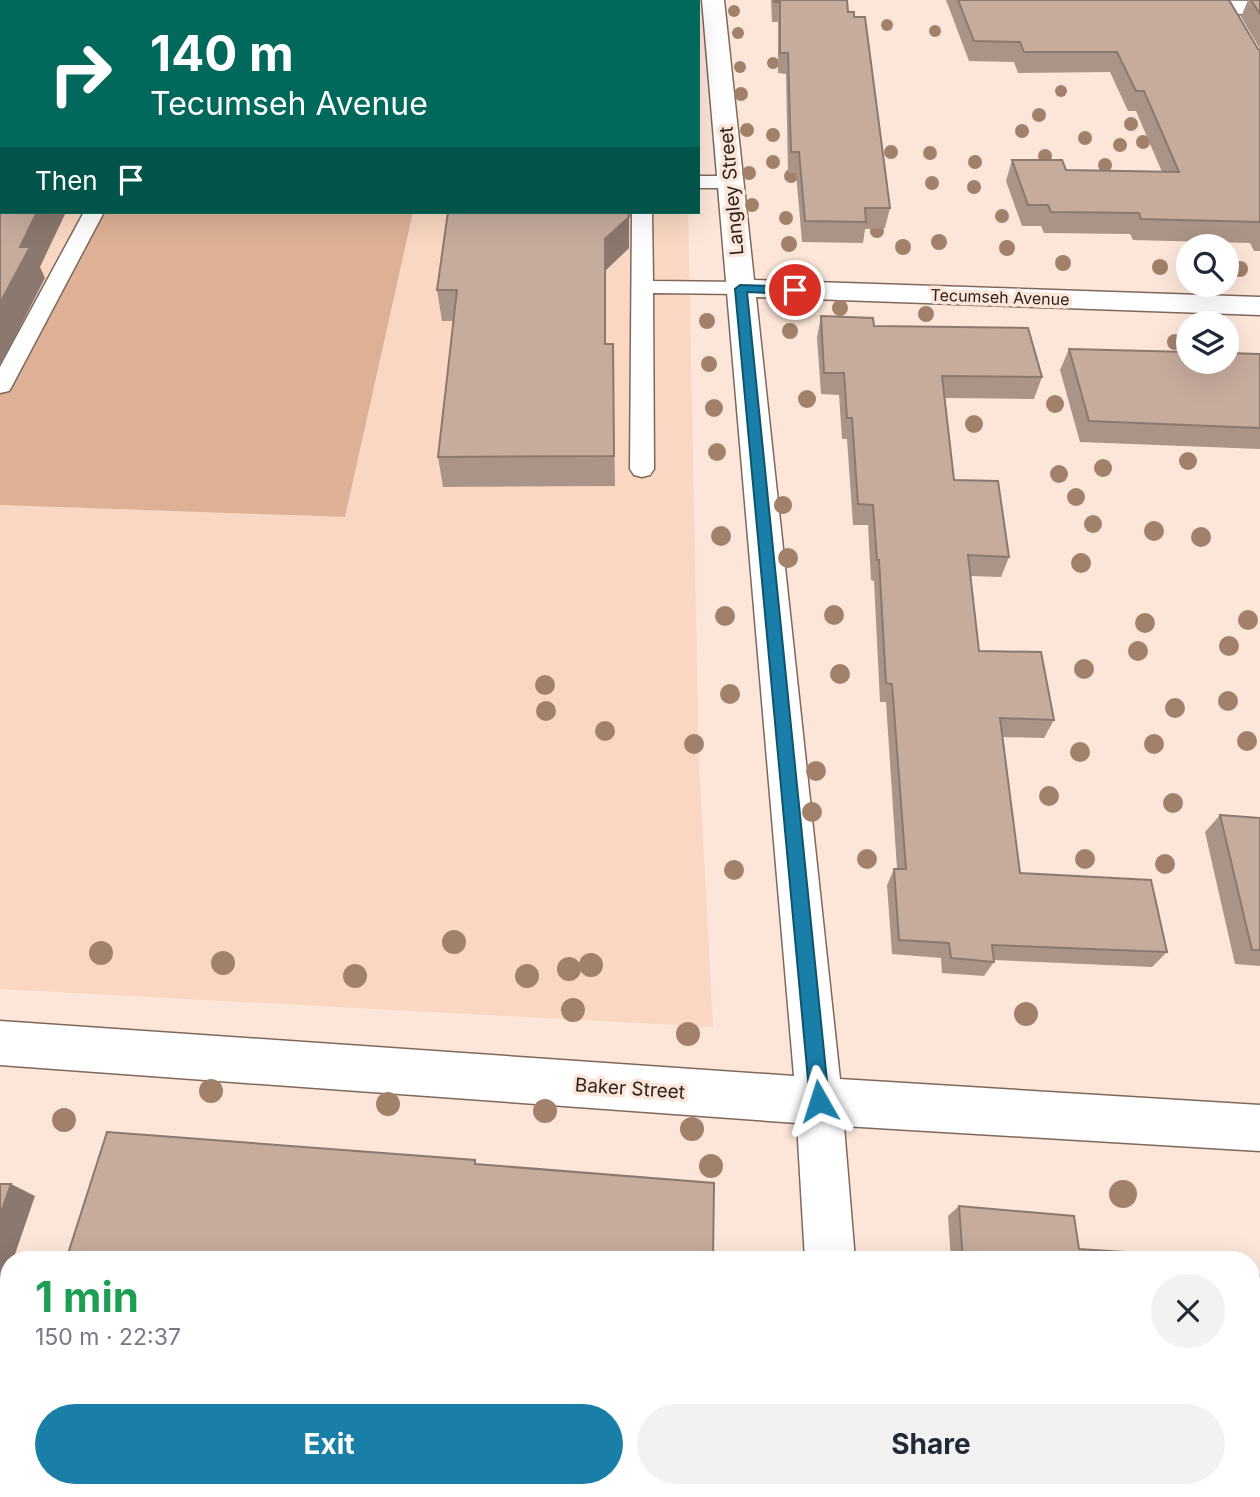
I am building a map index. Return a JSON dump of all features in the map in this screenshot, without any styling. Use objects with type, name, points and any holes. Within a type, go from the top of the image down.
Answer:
[{"type":"street","name":"Langley Street","points":[[713,0],[710,96],[714,182],[740,289],[819,1101],[829,1251]]},
{"type":"street","points":[[1157,3],[1230,16],[1260,8]]},
{"type":"street","name":"Tecumseh Avenue","points":[[740,289],[1260,306]]},
{"type":"street","name":"Baker Street","points":[[0,1043],[819,1101],[1260,1128]]},
{"type":"lane","points":[[1,386],[93,214]]},
{"type":"lane","points":[[642,214],[642,469]]},
{"type":"lane","points":[[643,287],[740,289]]},
{"type":"shaded area","points":[[0,214],[85,214],[0,368]]},
{"type":"shaded area","points":[[85,214],[413,214],[345,517],[0,505],[0,368]]},
{"type":"shaded area","points":[[413,214],[688,214],[699,763],[713,1027],[0,989],[0,505],[345,517]]},
{"type":"building","points":[[774,0],[847,0],[848,12],[854,12],[854,17],[865,17],[890,208],[865,208],[866,222],[805,221],[799,152],[791,152],[788,53],[780,53],[780,2]]},
{"type":"building","points":[[958,0],[1229,0],[1260,50],[1260,222],[1141,219],[1139,213],[1051,212],[1048,205],[1028,205],[1012,160],[1062,160],[1066,170],[1179,172],[1144,91],[1136,91],[1117,52],[1024,52],[1020,42],[974,41]]},
{"type":"building","points":[[1251,0],[1260,0],[1260,14]]},
{"type":"building","points":[[0,214],[36,214],[20,247],[30,247],[0,303]]},
{"type":"building","points":[[448,214],[629,214],[605,239],[605,344],[613,344],[614,456],[438,457],[457,290],[437,290]]},
{"type":"building","points":[[821,316],[873,318],[874,326],[1028,328],[1042,377],[942,376],[954,480],[998,481],[1009,557],[968,555],[979,651],[1041,652],[1054,720],[1000,718],[1020,873],[1151,880],[1167,952],[992,945],[994,962],[951,958],[949,943],[899,940],[894,869],[906,869],[892,684],[886,683],[873,505],[858,504],[852,418],[847,418],[844,373],[824,373]]},
{"type":"building","points":[[1069,349],[1176,352],[1176,374],[1239,374],[1239,353],[1260,354],[1260,428],[1089,421]]},
{"type":"building","points":[[1220,815],[1260,818],[1260,950],[1252,950]]},
{"type":"building","points":[[107,1132],[475,1160],[475,1164],[714,1183],[713,1251],[69,1251]]},
{"type":"building","points":[[0,1184],[11,1184],[0,1215]]},
{"type":"building","points":[[959,1206],[1074,1216],[1079,1249],[1109,1251],[962,1251]]},
{"type":"route","points":[[795,290],[740,289],[819,1101]]}]
